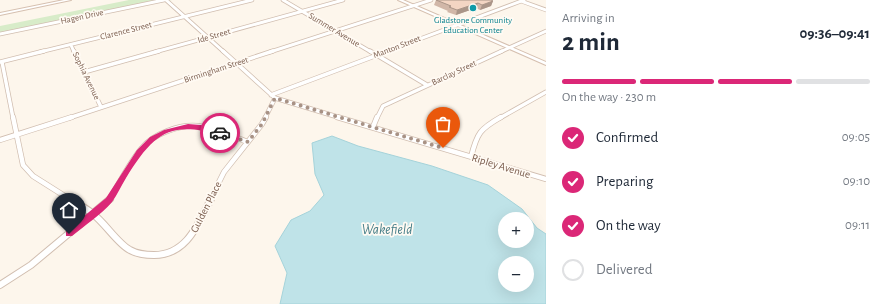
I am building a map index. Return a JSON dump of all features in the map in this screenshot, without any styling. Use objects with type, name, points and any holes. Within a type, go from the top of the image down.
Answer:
[{"type":"street","points":[[0,14],[69,0]]},
{"type":"street","name":"Ripley Avenue","points":[[165,0],[273,97],[546,179]]},
{"type":"street","name":"Hagen Drive","points":[[0,34],[165,0]]},
{"type":"street","name":"Clarence Street","points":[[1,62],[252,0]]},
{"type":"street","name":"Summer Avenue","points":[[283,0],[427,85]]},
{"type":"street","name":"Ide Street","points":[[84,72],[343,0]]},
{"type":"street","points":[[400,0],[546,64]]},
{"type":"street","name":"Birmingham Street","points":[[0,140],[431,0]]},
{"type":"street","points":[[522,1],[546,10]]},
{"type":"street","name":"Manton Street","points":[[273,97],[456,24],[522,1]]},
{"type":"street","name":"Barclay Street","points":[[373,127],[383,106],[508,47],[546,31]]},
{"type":"street","name":"Sophia Avenue","points":[[71,45],[102,107]]},
{"type":"street","name":"Gulden Place","points":[[1,62],[21,157],[27,170],[32,176],[93,214],[124,246],[135,254],[155,255],[176,249],[183,245],[194,233],[224,172],[262,124],[273,97]]},
{"type":"street","points":[[472,157],[474,143],[479,133],[492,123],[546,92]]},
{"type":"street","points":[[0,285],[31,265],[109,200],[142,147],[159,134],[180,127],[196,126],[210,129],[248,142]]},
{"type":"green space","points":[[129,0],[172,0],[0,35],[0,26]]},
{"type":"water","name":"Wakefield","points":[[332,136],[358,146],[432,166],[488,185],[524,212],[498,212],[498,248],[534,248],[534,224],[546,234],[546,304],[280,304],[287,273],[275,246],[291,220],[310,211],[324,195],[315,174],[312,143]]},
{"type":"building","points":[[436,0],[493,1],[482,5],[478,3],[457,10]]},
{"type":"way so far","points":[[220,133],[248,142],[262,124],[275,98],[443,148]]},
{"type":"place","name":"Gladstone Community Education Center","points":[[473,8]]},
{"type":"route","points":[[69,234],[109,200],[139,151],[152,138],[166,131],[188,126],[201,127],[220,133]]}]
